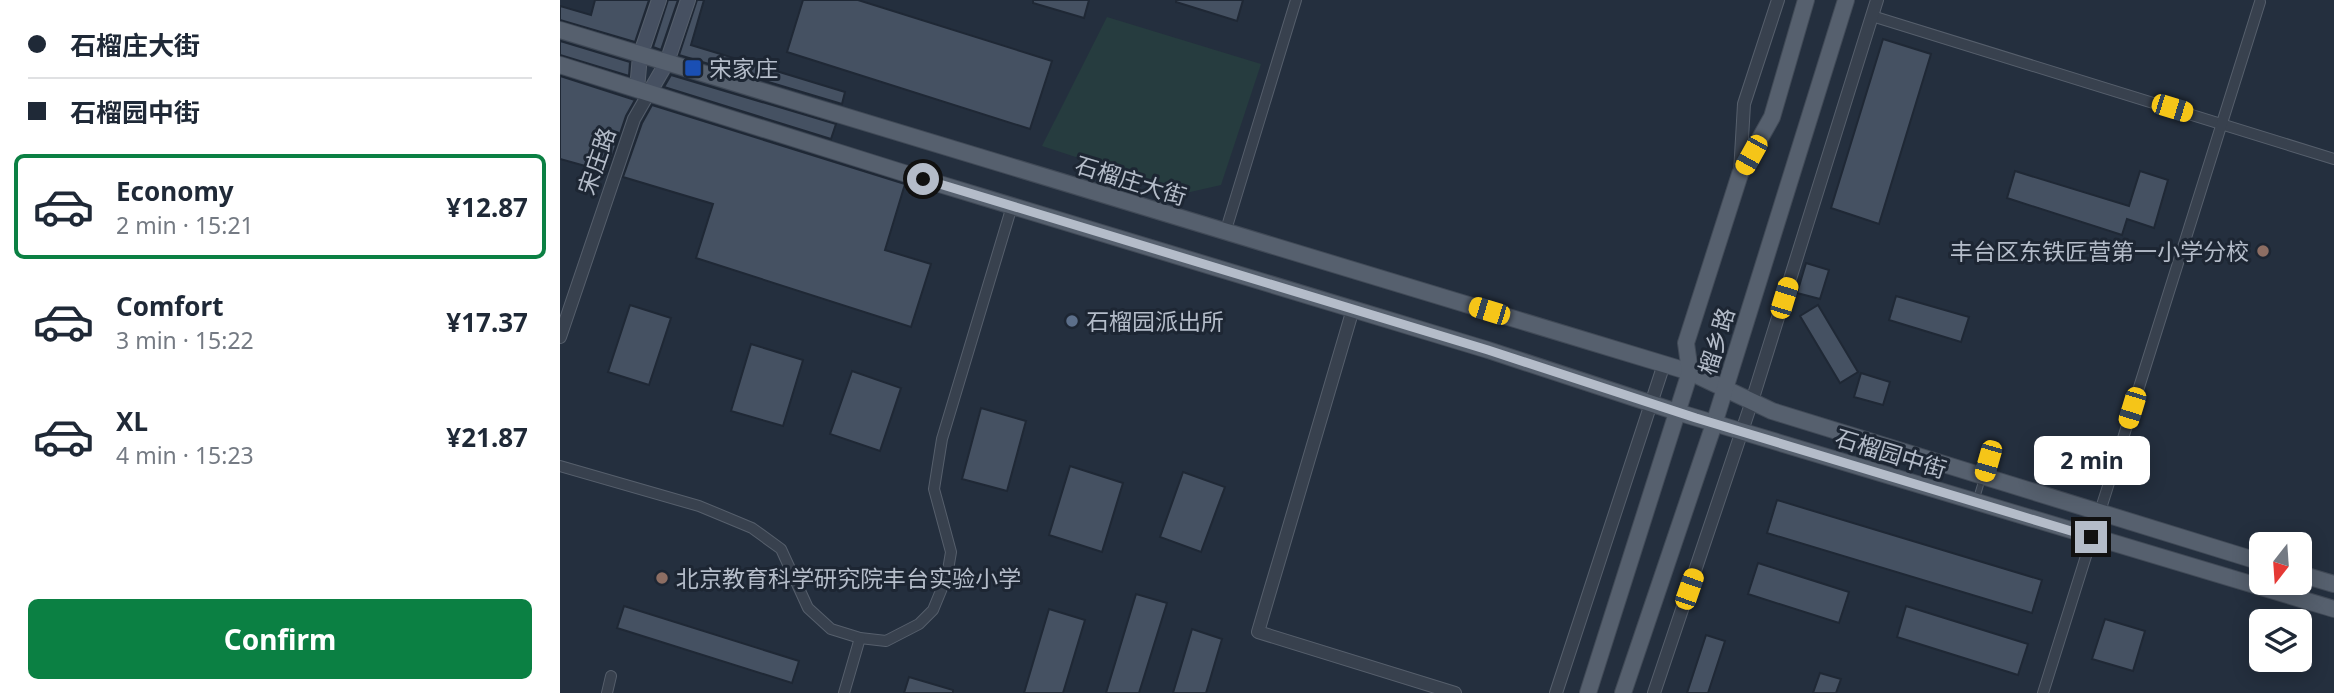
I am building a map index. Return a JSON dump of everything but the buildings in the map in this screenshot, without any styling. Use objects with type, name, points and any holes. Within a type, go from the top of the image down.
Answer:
[{"type":"main road","name":"宋庄路","points":[[643,91],[640,54],[659,0]]},
{"type":"main road","name":"宋庄路","points":[[643,91],[667,62],[688,0]]},
{"type":"main road","name":"榴乡路","points":[[1588,693],[1690,372],[1686,343],[1740,174],[1772,117],[1806,0]]},
{"type":"main road","name":"榴乡路","points":[[1623,693],[1714,424],[1846,0]]},
{"type":"main road","name":"石榴庄大街","points":[[560,30],[1690,372]]},
{"type":"main road","points":[[560,65],[1353,309],[1677,412]]},
{"type":"main road","name":"石榴园中街","points":[[1690,372],[1772,411],[2249,558]]},
{"type":"main road","name":"石榴园中街","points":[[1677,412],[2334,609]]},
{"type":"main road","points":[[2312,578],[2334,584]]},
{"type":"street","points":[[1225,233],[1296,0]]},
{"type":"street","name":"榴乡路","points":[[1740,174],[1744,104],[1778,0]]},
{"type":"street","points":[[1654,693],[1752,401],[1877,0]]},
{"type":"street","points":[[2043,693],[2260,2]]},
{"type":"street","points":[[1872,16],[2334,159]]},
{"type":"street","name":"宋庄路","points":[[560,337],[643,91]]},
{"type":"street","points":[[560,466],[699,506],[752,528],[782,549],[808,608],[831,629],[860,638],[886,641],[919,624],[933,610],[947,576],[951,552],[934,489],[942,439],[1013,206]]},
{"type":"street","points":[[1353,309],[1258,632],[1455,693]]},
{"type":"street","name":"榴乡路","points":[[1556,693],[1664,364]]},
{"type":"street","points":[[844,693],[860,638]]},
{"type":"street","points":[[607,693],[611,676]]},
{"type":"lane","points":[[1976,502],[1992,446]]},
{"type":"green space","points":[[1107,17],[1261,64],[1221,185],[1186,193],[1042,146]]},
{"type":"place","name":"宋家庄","points":[[693,68]]},
{"type":"place","name":"丰台区东铁匠营第一小学分校","points":[[2263,251]]},
{"type":"place","name":"石榴园派出所","points":[[1072,321]]},
{"type":"place","name":"北京教育科学研究院丰台实验小学","points":[[662,578]]},
{"type":"route","points":[[923,179],[2091,537]]}]
